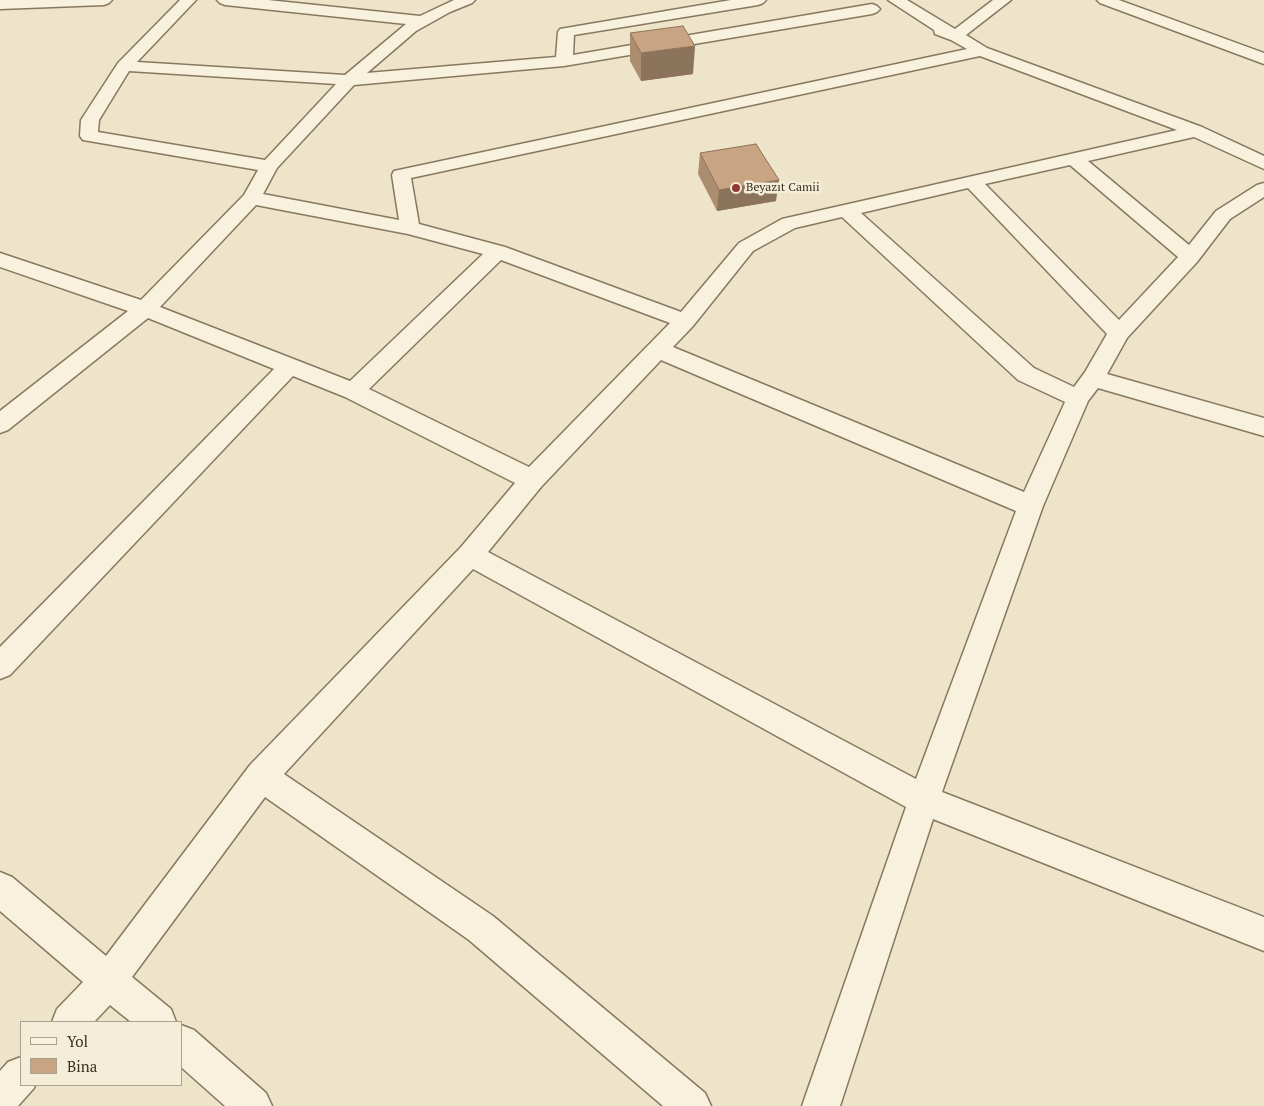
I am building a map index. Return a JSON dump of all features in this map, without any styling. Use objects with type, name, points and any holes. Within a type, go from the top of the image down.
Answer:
[{"type":"street","points":[[6,5],[104,0]]},
{"type":"street","points":[[188,0],[124,66],[90,120],[89,136],[270,166]]},
{"type":"street","points":[[225,0],[423,21]]},
{"type":"street","points":[[326,11],[344,0]]},
{"type":"street","points":[[0,424],[145,309],[252,198],[270,166],[349,80],[410,28],[445,9],[467,0]]},
{"type":"street","points":[[564,62],[566,32],[758,0]]},
{"type":"street","points":[[846,0],[955,36]]},
{"type":"street","points":[[896,0],[981,51],[1196,131],[1264,163]]},
{"type":"street","points":[[955,36],[1003,0]]},
{"type":"street","points":[[1105,0],[1264,59]]},
{"type":"street","points":[[124,66],[349,80],[564,62],[872,9]]},
{"type":"street","points":[[410,228],[401,175],[981,51]]},
{"type":"street","points":[[71,1021],[109,980],[261,776],[470,555],[532,480],[685,321],[746,247],[789,223],[1196,131]]},
{"type":"street","points":[[1074,159],[1190,257]]},
{"type":"street","points":[[972,182],[1119,333]]},
{"type":"street","points":[[821,1106],[924,800],[1030,506],[1086,388],[1119,333],[1190,257],[1223,215],[1264,189]]},
{"type":"street","points":[[252,198],[410,228],[498,252],[685,321]]},
{"type":"street","points":[[846,210],[1026,374],[1264,427]]},
{"type":"street","points":[[353,391],[498,252]]},
{"type":"street","points":[[0,260],[145,309],[353,391],[532,480]]},
{"type":"street","points":[[656,349],[1030,506]]},
{"type":"street","points":[[0,666],[290,366]]},
{"type":"street","points":[[470,555],[924,800],[1264,934]]},
{"type":"street","points":[[261,776],[482,928],[692,1106]]},
{"type":"street","points":[[0,889],[157,1021]]},
{"type":"street","points":[[182,1044],[253,1106]]},
{"type":"street","points":[[0,1098],[20,1076]]},
{"type":"building","points":[[683,26],[695,46],[641,53],[630,33]]},
{"type":"building","points":[[756,144],[779,180],[719,190],[700,153]]},
{"type":"place","name":"Beyazıt Camii","points":[[736,188]]}]
